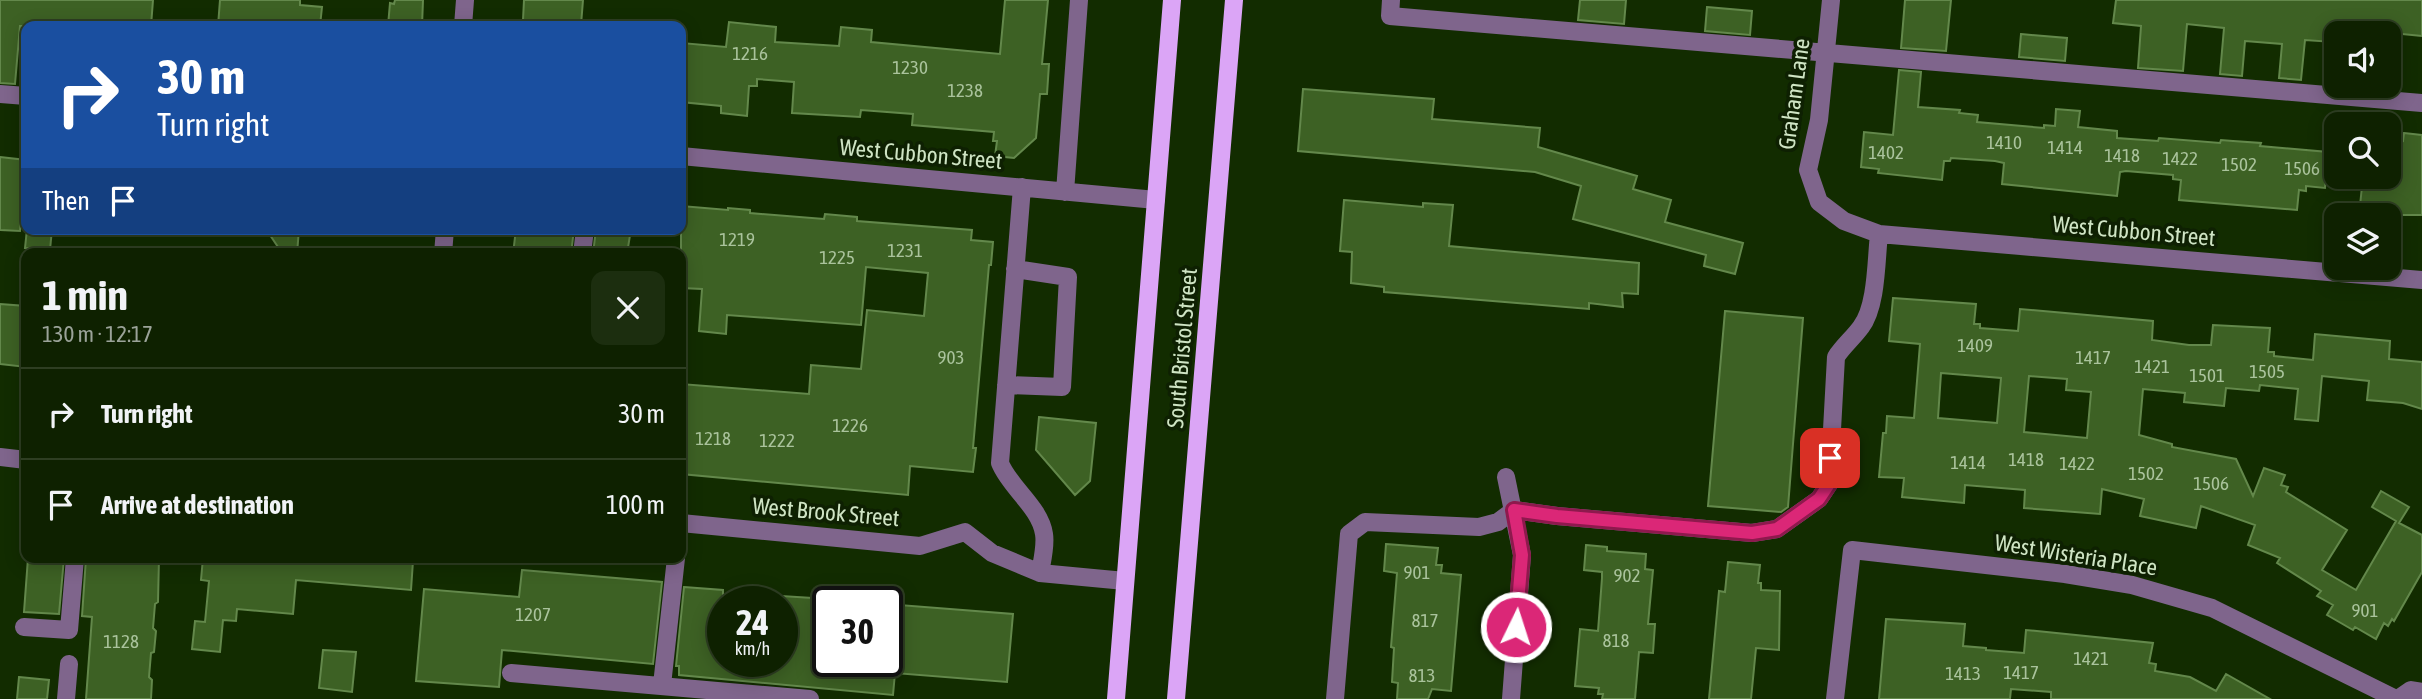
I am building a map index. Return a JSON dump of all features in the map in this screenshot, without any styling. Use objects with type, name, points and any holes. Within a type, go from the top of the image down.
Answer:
[{"type":"main road","name":"South Bristol Street","points":[[1116,699],[1172,0]]},
{"type":"main road","name":"South Bristol Street","points":[[1176,699],[1234,0]]},
{"type":"street","points":[[463,21],[465,0]]},
{"type":"street","points":[[1065,192],[1079,0]]},
{"type":"street","points":[[1391,0],[1390,16],[2422,103]]},
{"type":"street","name":"Graham Lane","points":[[1831,0],[1819,120],[1808,170],[1819,202],[1844,221]]},
{"type":"street","points":[[0,94],[21,96]]},
{"type":"street","name":"West Cubbon Street","points":[[686,156],[1156,200]]},
{"type":"street","points":[[1021,187],[1000,463],[1005,476],[1040,521],[1045,536],[1040,573],[1125,581]]},
{"type":"street","name":"West Cubbon Street","points":[[1844,221],[1879,234],[2422,280]]},
{"type":"street","points":[[1335,699],[1349,534],[1365,522],[1479,527],[1498,522],[1514,510],[1752,533],[1777,529],[1819,499],[1829,484],[1836,357],[1843,345],[1863,326],[1872,296],[1879,234]]},
{"type":"street","points":[[1006,385],[1062,387],[1068,276],[1015,270]]},
{"type":"street","points":[[0,457],[21,459]]},
{"type":"street","points":[[1506,478],[1522,555],[1511,699]]},
{"type":"street","name":"West Brook Street","points":[[686,523],[920,546],[965,532],[992,553],[1040,573]]},
{"type":"street","name":"West Wisteria Place","points":[[1835,699],[1852,550],[2065,574],[2132,585],[2211,607],[2397,699]]},
{"type":"street","points":[[24,627],[69,630],[75,563]]},
{"type":"street","points":[[662,685],[675,563]]},
{"type":"street","points":[[66,699],[69,664]]},
{"type":"street","points":[[511,673],[810,699]]},
{"type":"street","points":[[2397,699],[2411,690],[2422,692]]},
{"type":"building","points":[[0,0],[153,0],[151,21],[21,21],[15,84],[0,83]]},
{"type":"building","points":[[220,0],[300,0],[300,5],[322,7],[321,21],[218,21]]},
{"type":"building","points":[[395,0],[423,0],[422,21],[388,21],[390,3],[394,4]]},
{"type":"building","points":[[524,0],[583,0],[581,21],[523,20]]},
{"type":"building","points":[[1005,0],[1048,0],[1042,64],[1049,64],[1047,94],[1040,94],[1036,138],[1014,158],[995,156],[997,141],[993,141],[994,132],[912,125],[913,114],[861,110],[860,117],[792,113],[794,82],[757,79],[757,86],[749,86],[747,116],[721,113],[721,106],[686,102],[686,43],[726,47],[729,22],[776,27],[775,42],[839,46],[841,27],[872,30],[871,42],[1000,54]]},
{"type":"building","points":[[1580,0],[1626,0],[1624,24],[1578,20]]},
{"type":"building","points":[[1905,0],[1951,0],[1946,51],[1901,48]]},
{"type":"building","points":[[2116,0],[2422,0],[2422,36],[2401,34],[2401,21],[2324,21],[2324,41],[2305,40],[2301,80],[2279,78],[2282,44],[2245,41],[2242,76],[2220,74],[2224,28],[2187,24],[2183,71],[2138,68],[2141,26],[2113,23]]},
{"type":"building","points":[[1707,7],[1752,11],[1750,35],[1705,31]]},
{"type":"building","points":[[2021,34],[2067,38],[2065,61],[2019,57]]},
{"type":"building","points":[[1899,70],[1921,72],[1918,107],[1960,110],[1959,113],[1978,115],[1977,122],[2044,128],[2044,125],[2055,126],[2056,109],[2080,111],[2078,127],[2117,131],[2117,138],[2220,143],[2221,140],[2324,152],[2324,188],[2306,186],[2306,191],[2299,190],[2297,210],[2179,200],[2181,180],[2173,179],[2173,175],[2120,172],[2117,196],[2002,184],[2004,163],[1995,161],[1951,158],[1950,161],[1944,161],[1942,180],[1878,173],[1879,169],[1861,167],[1864,132],[1893,135]]},
{"type":"building","points":[[1303,89],[1434,99],[1432,119],[1540,128],[1538,147],[1637,176],[1633,189],[1671,200],[1665,222],[1743,243],[1735,274],[1704,266],[1706,255],[1573,219],[1581,186],[1535,172],[1298,151]]},
{"type":"building","points":[[2404,133],[2422,135],[2422,215],[2401,215],[2401,203],[2360,203],[2362,189],[2401,189]]},
{"type":"building","points":[[0,157],[21,159],[20,231],[0,230]]},
{"type":"building","points":[[1344,200],[1423,207],[1423,203],[1453,205],[1449,246],[1639,263],[1638,294],[1622,293],[1623,307],[1589,303],[1589,309],[1384,292],[1384,287],[1351,283],[1352,252],[1340,251]]},
{"type":"building","points":[[686,206],[750,210],[750,213],[824,219],[825,214],[857,217],[857,221],[972,230],[971,240],[993,242],[973,472],[910,466],[908,495],[686,474],[686,384],[809,394],[811,365],[861,369],[867,310],[924,316],[928,273],[866,267],[861,325],[727,315],[726,334],[699,331],[702,289],[686,288],[686,248],[681,248],[681,235],[686,235]]},
{"type":"building","points":[[26,235],[51,235],[50,248],[25,248]]},
{"type":"building","points":[[270,235],[299,235],[297,248],[279,248]]},
{"type":"building","points":[[515,235],[573,235],[572,248],[514,248]]},
{"type":"building","points":[[595,235],[630,235],[628,248],[594,248]]},
{"type":"building","points":[[1893,298],[1976,304],[1974,324],[1980,324],[1980,328],[2018,331],[2020,309],[2153,321],[2152,340],[2189,345],[2211,345],[2213,325],[2270,328],[2268,352],[2274,352],[2274,356],[2313,360],[2315,334],[2390,341],[2389,359],[2422,362],[2422,409],[2403,403],[2367,400],[2369,381],[2322,376],[2318,421],[2295,419],[2298,389],[2260,385],[2259,391],[2226,388],[2224,406],[2184,402],[2185,393],[2143,389],[2139,435],[2172,444],[2172,447],[2236,459],[2253,496],[2264,468],[2285,475],[2281,485],[2288,487],[2286,492],[2347,530],[2322,570],[2356,590],[2396,521],[2372,507],[2381,491],[2409,507],[2399,523],[2422,535],[2422,572],[2394,621],[2392,619],[2388,626],[2384,623],[2376,639],[2327,615],[2333,605],[2317,596],[2321,591],[2277,563],[2280,558],[2248,545],[2255,525],[2201,506],[2196,528],[2140,516],[2144,499],[2102,489],[2100,514],[2024,508],[2025,490],[1965,485],[1964,503],[1902,497],[1904,478],[1879,477],[1883,433],[1886,433],[1887,416],[1914,418],[1920,344],[1889,341]],"holes":[[[1941,373],[2001,378],[1997,423],[1938,418]],[[2029,376],[2067,379],[2066,390],[2091,392],[2087,438],[2024,432]]]},
{"type":"building","points":[[0,304],[21,306],[21,366],[0,364]]},
{"type":"building","points":[[1725,311],[1803,318],[1788,507],[1781,512],[1708,506]]},
{"type":"building","points":[[1039,417],[1096,423],[1090,481],[1075,495],[1036,450]]},
{"type":"building","points":[[1386,544],[1438,548],[1436,565],[1442,565],[1441,573],[1461,575],[1451,691],[1432,689],[1428,699],[1397,699],[1398,683],[1392,682],[1394,648],[1391,647],[1397,573],[1384,571]]},
{"type":"building","points":[[1586,545],[1607,547],[1607,551],[1646,554],[1645,569],[1653,570],[1648,624],[1655,624],[1653,653],[1639,652],[1635,699],[1602,699],[1603,694],[1598,694],[1599,688],[1575,686],[1580,629],[1598,631],[1602,572],[1584,570]]},
{"type":"building","points":[[1728,562],[1760,565],[1758,583],[1761,583],[1761,590],[1780,591],[1779,650],[1756,648],[1751,699],[1709,699],[1719,591],[1725,592]]},
{"type":"building","points":[[28,563],[64,563],[59,614],[24,612]]},
{"type":"building","points":[[86,563],[159,563],[158,602],[155,604],[153,628],[156,631],[149,677],[152,680],[151,699],[86,699],[92,617],[82,616]]},
{"type":"building","points":[[203,563],[413,563],[411,590],[296,580],[293,614],[237,609],[236,621],[223,620],[220,652],[192,649],[195,621],[205,622],[209,581],[201,580]]},
{"type":"building","points":[[522,570],[662,582],[653,664],[502,650],[499,687],[416,681],[424,589],[519,597]]},
{"type":"building","points":[[684,587],[707,589],[707,677],[798,677],[798,597],[812,598],[812,677],[895,677],[893,695],[679,675],[679,666],[676,666]]},
{"type":"building","points":[[903,605],[1013,614],[1007,682],[903,674]]},
{"type":"building","points":[[1886,619],[1965,624],[1963,646],[1986,650],[2024,653],[2026,630],[2153,643],[2149,663],[2156,664],[2155,671],[2190,677],[2216,691],[2226,674],[2270,699],[2051,699],[2051,692],[2011,689],[2010,699],[1879,699]]},
{"type":"building","points":[[323,650],[356,652],[352,692],[319,688]]},
{"type":"building","points":[[19,677],[49,680],[47,699],[17,699]]},
{"type":"route","points":[[1516,627],[1522,555],[1514,510],[1752,533],[1777,529],[1819,499],[1829,484],[1830,458]]}]
